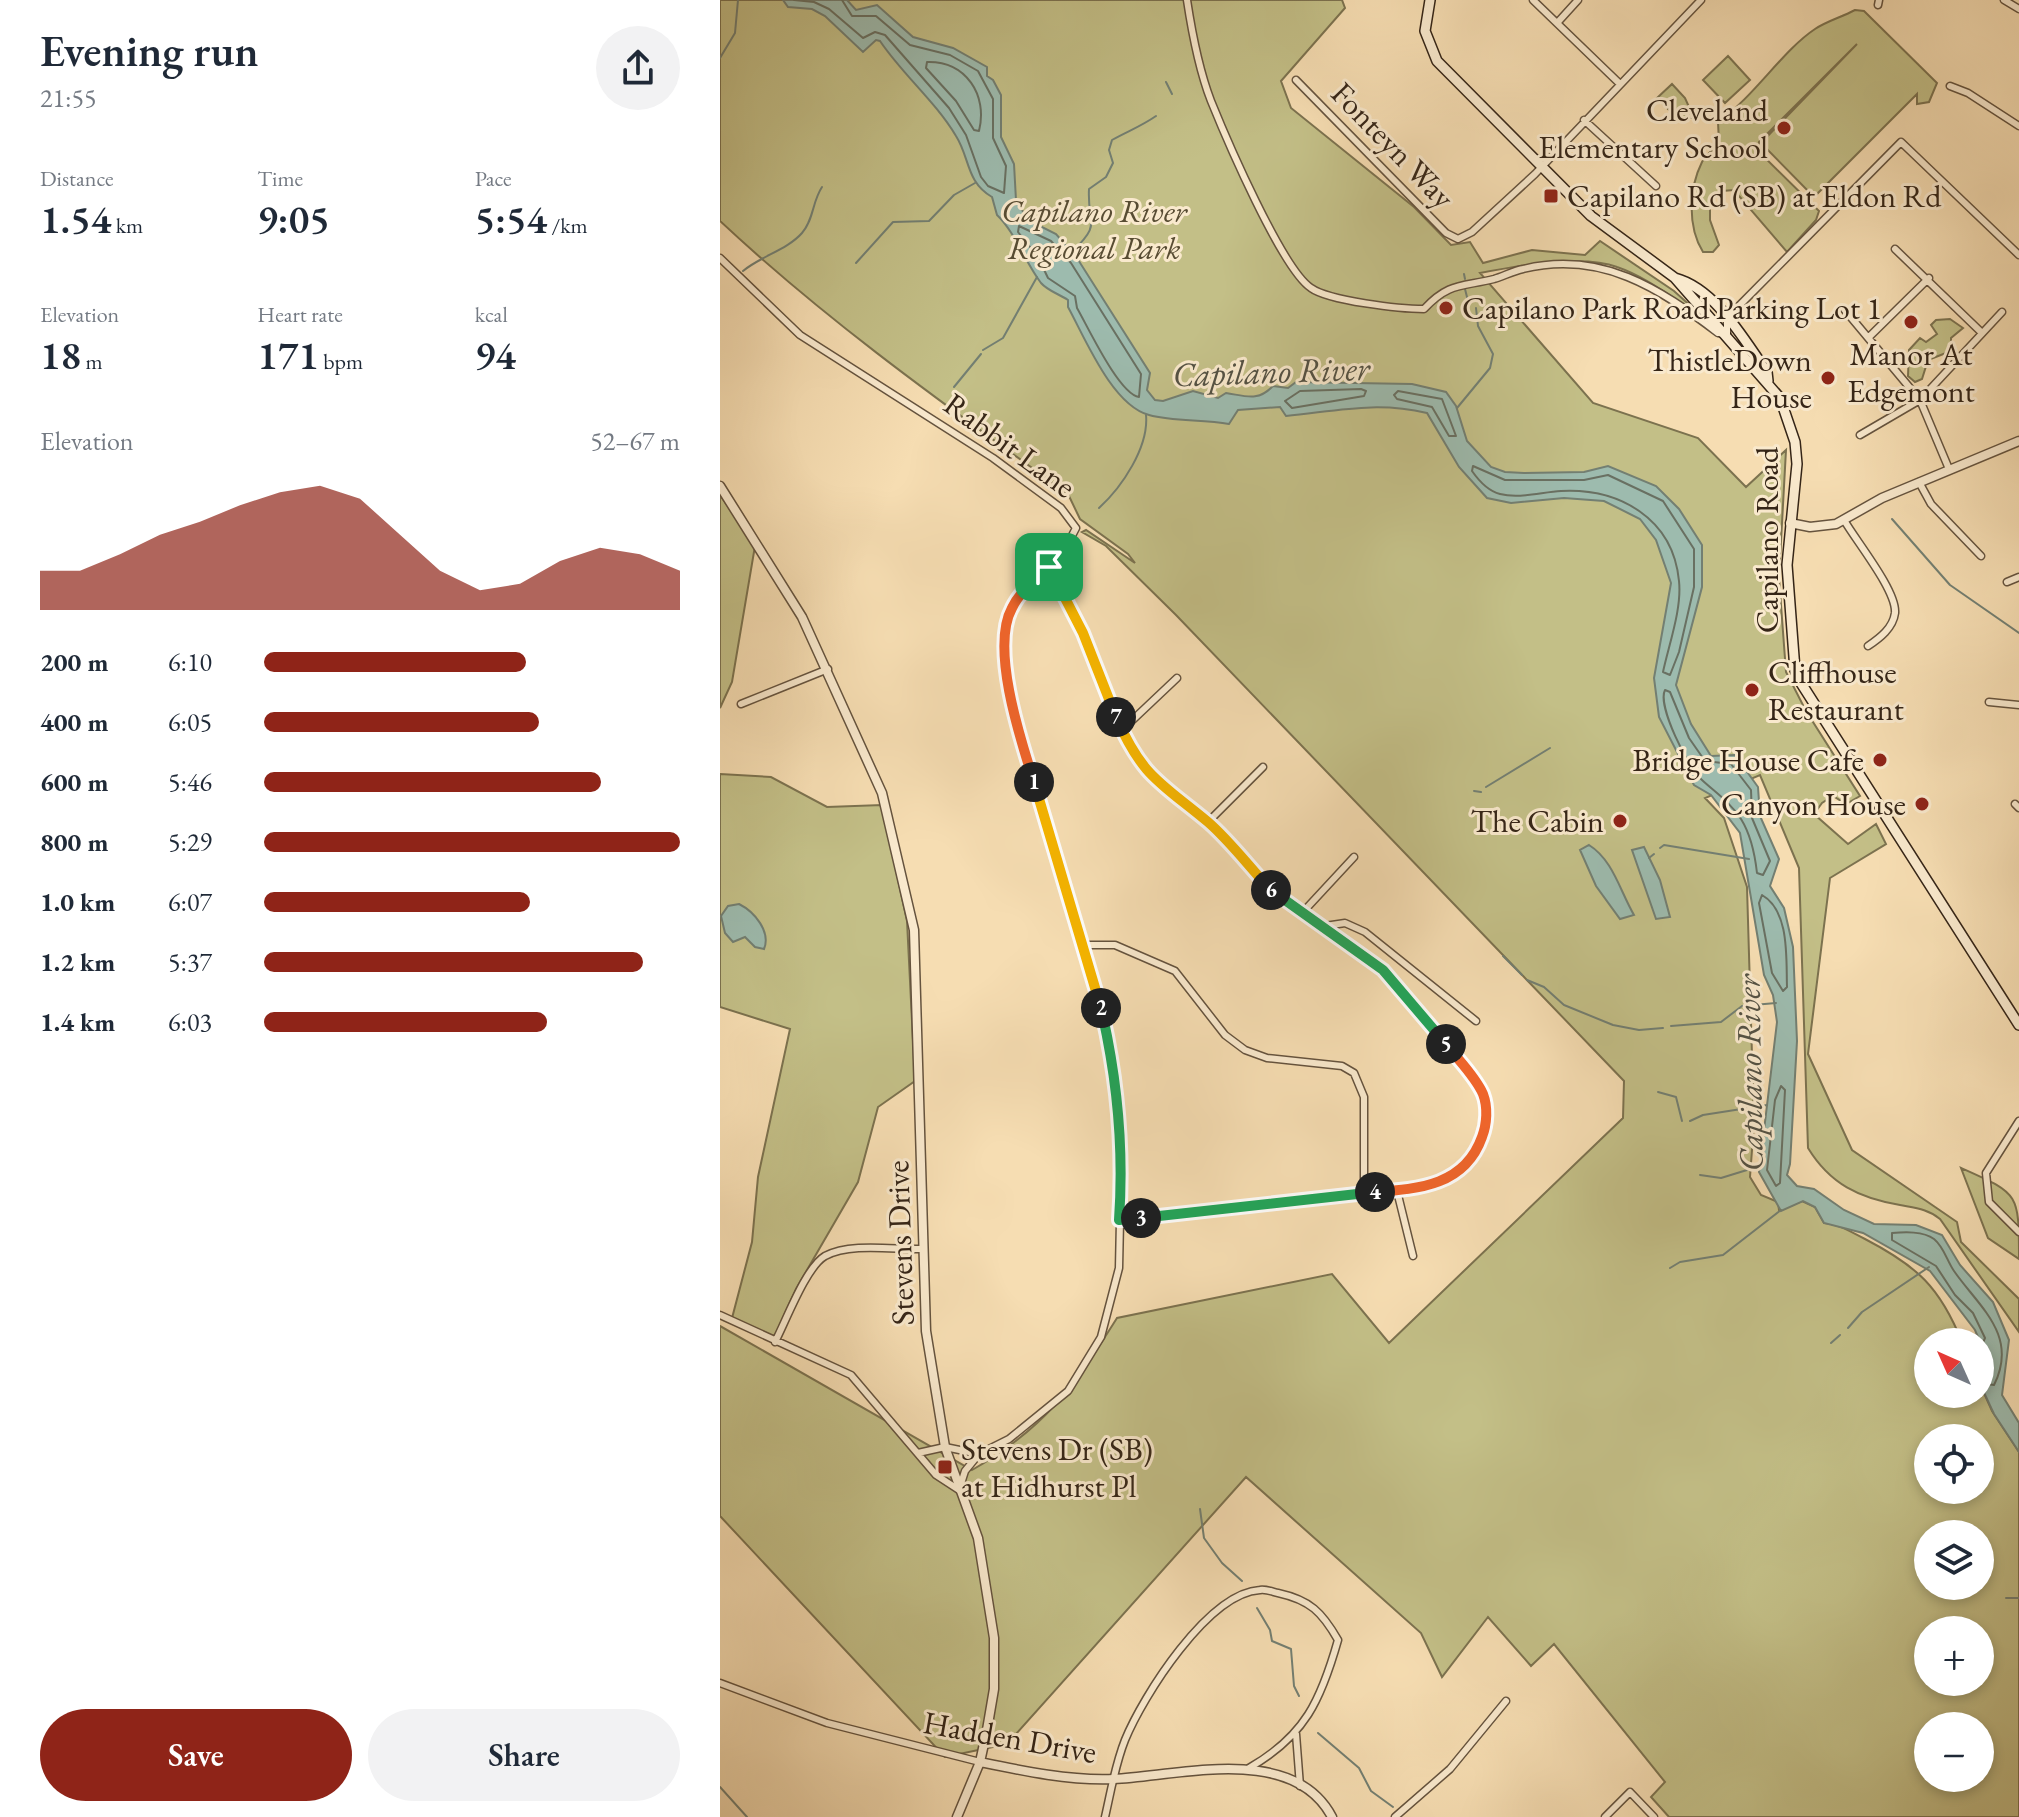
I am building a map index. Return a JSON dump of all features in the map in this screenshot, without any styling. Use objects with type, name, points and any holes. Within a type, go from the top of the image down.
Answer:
[{"type":"main road","name":"Capilano Road","points":[[1430,0],[1425,31],[1437,61],[1601,224],[1675,278],[1768,381],[1787,412],[1797,464],[1787,565],[1790,630],[1801,683],[2019,1025]]},
{"type":"main road","name":"Capilano Road","points":[[1675,278],[1687,281],[1727,318],[1767,372],[1768,381]]},
{"type":"main road","points":[[1695,300],[1727,318]]},
{"type":"main road","points":[[1727,334],[1759,361]]},
{"type":"street","points":[[1187,0],[1210,99],[1281,252],[1295,274],[1310,288],[1386,306],[1424,309],[1458,284],[1491,280],[1524,269],[1583,263],[1626,275],[1718,333],[1727,334],[1727,318],[1901,142],[2019,255]]},
{"type":"street","points":[[1533,0],[1620,84]]},
{"type":"street","points":[[1558,22],[1578,0]]},
{"type":"street","points":[[1541,167],[1701,0]]},
{"type":"street","points":[[2004,0],[2019,9]]},
{"type":"street","name":"Fonteyn Way","points":[[1296,80],[1446,233],[1458,239],[1472,232],[1541,167]]},
{"type":"street","points":[[1950,86],[1968,93],[2019,126]]},
{"type":"street","points":[[1584,120],[1656,186]]},
{"type":"street","points":[[1895,249],[1929,278],[1981,332]]},
{"type":"street","name":"Rabbit Lane","points":[[720,258],[800,335],[993,458],[1061,508],[1076,528],[1069,544],[1017,599],[1008,615],[1005,631],[1011,705],[1083,945],[1112,1057],[1121,1173],[1119,1268],[1101,1337],[1068,1391],[1009,1439],[979,1454]]},
{"type":"street","points":[[1870,336],[1929,278]]},
{"type":"street","points":[[1844,309],[1870,336],[1920,400],[1949,469]]},
{"type":"street","points":[[1860,435],[1920,400],[2002,312]]},
{"type":"street","points":[[1790,523],[1824,526],[1844,520],[1919,482],[2019,441]]},
{"type":"street","points":[[1919,482],[1931,504],[1981,556]]},
{"type":"street","name":"Stevens Drive","points":[[720,486],[802,617],[828,669],[882,793],[914,930],[926,1331],[945,1447],[978,1538],[994,1638],[994,1689],[980,1762],[957,1817]]},
{"type":"street","points":[[1844,520],[1893,599],[1895,615],[1888,630],[1868,646]]},
{"type":"street","points":[[1049,567],[1083,633],[1122,730],[1151,777],[1208,822],[1278,897],[1325,926],[1383,970],[1476,1082],[1485,1100],[1482,1138],[1463,1168],[1440,1183],[1397,1191],[1364,1192],[1119,1220]]},
{"type":"street","points":[[2007,582],[2019,577]]},
{"type":"street","points":[[741,704],[828,669]]},
{"type":"street","points":[[1122,730],[1177,678]]},
{"type":"street","points":[[1989,702],[2019,705]]},
{"type":"street","points":[[1208,822],[1263,767]]},
{"type":"street","points":[[1303,912],[1354,857]]},
{"type":"street","points":[[1325,926],[1345,923],[1365,932],[1476,1021]]},
{"type":"street","points":[[1083,945],[1115,945],[1175,971],[1225,1035],[1245,1050],[1267,1058],[1342,1066],[1354,1073],[1364,1097],[1364,1192]]},
{"type":"street","points":[[2019,1121],[1986,1173],[1989,1202],[2019,1232]]},
{"type":"street","points":[[1397,1191],[1413,1256]]},
{"type":"street","points":[[775,1342],[822,1257],[841,1250],[924,1249]]},
{"type":"street","points":[[720,1315],[851,1375],[936,1475],[959,1490],[965,1471],[979,1454],[945,1447],[918,1453]]},
{"type":"street","points":[[1105,1817],[1112,1779],[1126,1739],[1182,1647],[1201,1625],[1236,1597],[1261,1590],[1295,1597],[1323,1614],[1338,1640],[1330,1669],[1296,1734],[1249,1768]]},
{"type":"street","name":"Hadden Drive","points":[[720,1683],[827,1723],[980,1762],[1063,1777],[1112,1779],[1249,1768],[1300,1786],[1332,1817]]},
{"type":"street","points":[[1395,1817],[1450,1769],[1506,1701]]},
{"type":"street","points":[[1296,1734],[1300,1786]]},
{"type":"street","points":[[1605,1817],[1630,1792],[1654,1817]]},
{"type":"green space","name":"Capilano River Regional Park","points":[[720,0],[1342,0],[1345,8],[1281,81],[1291,108],[1414,207],[1451,245],[1470,242],[1483,263],[1532,250],[1585,255],[1600,241],[1674,291],[1704,318],[1640,277],[1603,263],[1549,262],[1480,273],[1593,403],[1698,438],[1746,487],[1786,450],[1779,578],[1786,672],[1806,711],[1860,796],[1846,804],[1833,796],[1822,803],[1814,814],[1848,844],[1876,824],[1886,844],[1830,878],[1808,1054],[1852,1150],[1957,1222],[1961,1242],[2019,1299],[2019,1332],[1940,1219],[1926,1211],[1871,1198],[1847,1187],[1826,1171],[1808,1148],[1799,868],[1760,775],[1705,798],[1724,818],[1747,887],[1754,1123],[1750,1177],[1761,1195],[1778,1202],[1779,1210],[1802,1201],[1815,1207],[1824,1223],[1845,1229],[1883,1249],[1925,1280],[1945,1306],[1956,1328],[1914,1328],[1914,1408],[1991,1408],[2019,1452],[2019,1817],[1669,1817],[1651,1797],[1665,1782],[1554,1644],[1531,1666],[1488,1617],[1442,1677],[1421,1633],[1246,1477],[1007,1744],[945,1757],[720,1516],[720,1326],[972,1470],[1038,1422],[1071,1386],[1117,1318],[1332,1274],[1389,1343],[1623,1118],[1624,1081],[1176,615],[1106,546],[1082,532],[1086,530],[1135,563],[1128,554],[1080,519],[1068,494],[846,329],[720,221]]},
{"type":"green space","points":[[1855,10],[1864,11],[1937,83],[1929,102],[1917,104],[1917,94],[1814,197],[1761,143],[1857,44],[1759,142],[1758,151],[1819,211],[1816,220],[1787,252],[1734,190],[1722,191],[1710,202],[1710,220],[1719,245],[1713,252],[1703,252],[1694,231],[1692,195],[1702,162],[1719,143],[1718,122],[1744,100],[1803,38],[1820,26]]},
{"type":"green space","points":[[1728,56],[1750,80],[1725,103],[1703,80]]},
{"type":"green space","points":[[1672,84],[1685,98],[1694,118],[1677,118],[1657,98]]},
{"type":"green space","points":[[1950,319],[1963,328],[1951,338],[1951,351],[1928,360],[1922,379],[1915,382],[1908,376],[1909,350],[1920,338],[1926,342],[1937,334],[1931,325],[1936,320]]},
{"type":"green space","points":[[720,495],[755,546],[732,682],[720,708]]},
{"type":"green space","points":[[720,774],[771,777],[827,807],[882,805],[907,921],[915,1081],[878,1107],[858,1182],[796,1289],[774,1338],[731,1322],[752,1242],[758,1177],[790,1029],[720,1007]]},
{"type":"green space","points":[[1961,1168],[1995,1184],[2012,1198],[2018,1220],[2019,1259],[1988,1238]]},
{"type":"water","points":[[783,0],[847,0],[856,10],[877,5],[913,37],[953,48],[987,67],[987,76],[993,80],[1001,95],[1001,137],[1014,164],[1016,200],[1028,220],[1056,234],[1077,258],[1150,373],[1147,390],[1155,400],[1163,401],[1193,391],[1218,398],[1226,393],[1257,396],[1273,386],[1288,388],[1296,382],[1412,384],[1446,392],[1456,406],[1467,441],[1491,467],[1505,472],[1524,473],[1584,472],[1608,466],[1656,486],[1679,509],[1702,545],[1702,587],[1676,685],[1691,724],[1711,756],[1735,755],[1758,787],[1760,816],[1779,859],[1770,886],[1784,908],[1793,947],[1797,1041],[1787,1175],[1797,1186],[1814,1189],[1844,1210],[1874,1224],[1916,1225],[1942,1235],[1960,1265],[1993,1302],[2009,1340],[2002,1395],[2019,1423],[2019,1452],[1991,1408],[1994,1408],[1994,1328],[1973,1328],[1930,1271],[1863,1233],[1824,1223],[1815,1207],[1803,1201],[1781,1211],[1759,1172],[1777,1022],[1773,995],[1764,975],[1740,833],[1711,795],[1694,785],[1659,717],[1654,678],[1671,583],[1656,540],[1640,519],[1604,501],[1564,498],[1511,503],[1487,498],[1459,467],[1427,413],[1373,407],[1286,416],[1280,407],[1238,410],[1229,424],[1159,417],[1136,409],[1123,398],[1101,369],[1068,307],[1068,300],[1047,288],[1035,275],[997,215],[992,197],[977,184],[948,123],[880,41],[876,40],[863,52],[825,16],[812,9],[788,7]]},
{"type":"water","points":[[1589,845],[1610,867],[1634,915],[1620,919],[1596,886],[1580,850]]},
{"type":"water","points":[[1644,847],[1660,880],[1670,917],[1656,919],[1632,850]]},
{"type":"water","points":[[739,904],[760,923],[765,936],[764,949],[755,947],[745,937],[733,942],[725,933],[721,916],[728,906]]},
{"type":"waterway","points":[[720,58],[735,33],[738,0]]},
{"type":"waterway","points":[[1166,82],[1172,94]]},
{"type":"waterway","points":[[1071,253],[1090,229],[1089,189],[1106,177],[1113,163],[1109,150],[1112,140],[1156,116]]},
{"type":"waterway","points":[[856,263],[893,222],[929,221],[954,195],[975,183]]},
{"type":"waterway","points":[[743,271],[802,233],[822,187]]},
{"type":"waterway","points":[[1464,274],[1465,279]]},
{"type":"waterway","points":[[983,350],[1003,338],[1037,277]]},
{"type":"waterway","points":[[1465,289],[1468,301]]},
{"type":"waterway","points":[[1457,408],[1490,368],[1493,354],[1478,326],[1476,308]]},
{"type":"waterway","points":[[954,387],[981,354]]},
{"type":"waterway","points":[[1099,508],[1116,489],[1139,453],[1146,415]]},
{"type":"waterway","points":[[1892,519],[1950,585],[2019,633]]},
{"type":"waterway","points":[[1486,787],[1550,748]]},
{"type":"waterway","points":[[1474,791],[1481,792]]},
{"type":"waterway","points":[[1660,848],[1664,845],[1749,859]]},
{"type":"waterway","points":[[1649,858],[1654,854]]},
{"type":"waterway","points":[[1503,956],[1522,975]]},
{"type":"waterway","points":[[1527,980],[1544,987],[1564,1005],[1613,1025],[1639,1030],[1663,1028]]},
{"type":"waterway","name":"Capilano River","points":[[1671,1026],[1721,1022],[1742,1006],[1776,1003]]},
{"type":"waterway","points":[[1658,1092],[1676,1097],[1682,1121]]},
{"type":"waterway","name":"Capilano River","points":[[1690,1121],[1703,1115],[1767,1105]]},
{"type":"waterway","name":"Capilano River","points":[[1700,1175],[1721,1178],[1760,1166]]},
{"type":"waterway","points":[[1670,1268],[1680,1262],[1723,1255],[1781,1210]]},
{"type":"waterway","points":[[1848,1328],[1862,1312],[1929,1267]]},
{"type":"waterway","points":[[1831,1343],[1840,1335]]},
{"type":"waterway","points":[[1200,1509],[1204,1538],[1222,1563],[1242,1581]]},
{"type":"waterway","points":[[2006,1598],[2019,1598]]},
{"type":"waterway","points":[[1257,1608],[1270,1630],[1272,1641],[1291,1649],[1294,1686],[1299,1696]]},
{"type":"waterway","points":[[1318,1733],[1359,1768],[1371,1791],[1393,1807]]},
{"type":"waterway","points":[[720,1787],[747,1817]]},
{"type":"place","name":"Cleveland Elementary School","points":[[1784,128]]},
{"type":"place","name":"Capilano Rd (SB) at Eldon Rd","points":[[1551,196]]},
{"type":"place","name":"Capilano Park Road Parking Lot 1","points":[[1446,308]]},
{"type":"place","name":"Manor At Edgemont","points":[[1911,322]]},
{"type":"place","name":"ThistleDown House","points":[[1828,378]]},
{"type":"place","name":"Cliffhouse Restaurant","points":[[1752,690]]},
{"type":"place","name":"Bridge House Cafe","points":[[1880,760]]},
{"type":"place","name":"Canyon House","points":[[1922,804]]},
{"type":"place","name":"The Cabin","points":[[1620,821]]},
{"type":"place","name":"Stevens Dr (SB) at Hidhurst Pl","points":[[945,1467]]},
{"type":"route","points":[[1049,567],[1083,633],[1129,746],[1144,768],[1173,797],[1208,822],[1278,897],[1325,926],[1383,970],[1476,1082],[1486,1109],[1482,1138],[1463,1168],[1449,1179],[1430,1186],[1397,1191],[1364,1192],[1309,1201],[1119,1220],[1121,1173],[1112,1057],[1091,966],[1011,705],[1005,631],[1008,615],[1017,599],[1049,567]]}]
